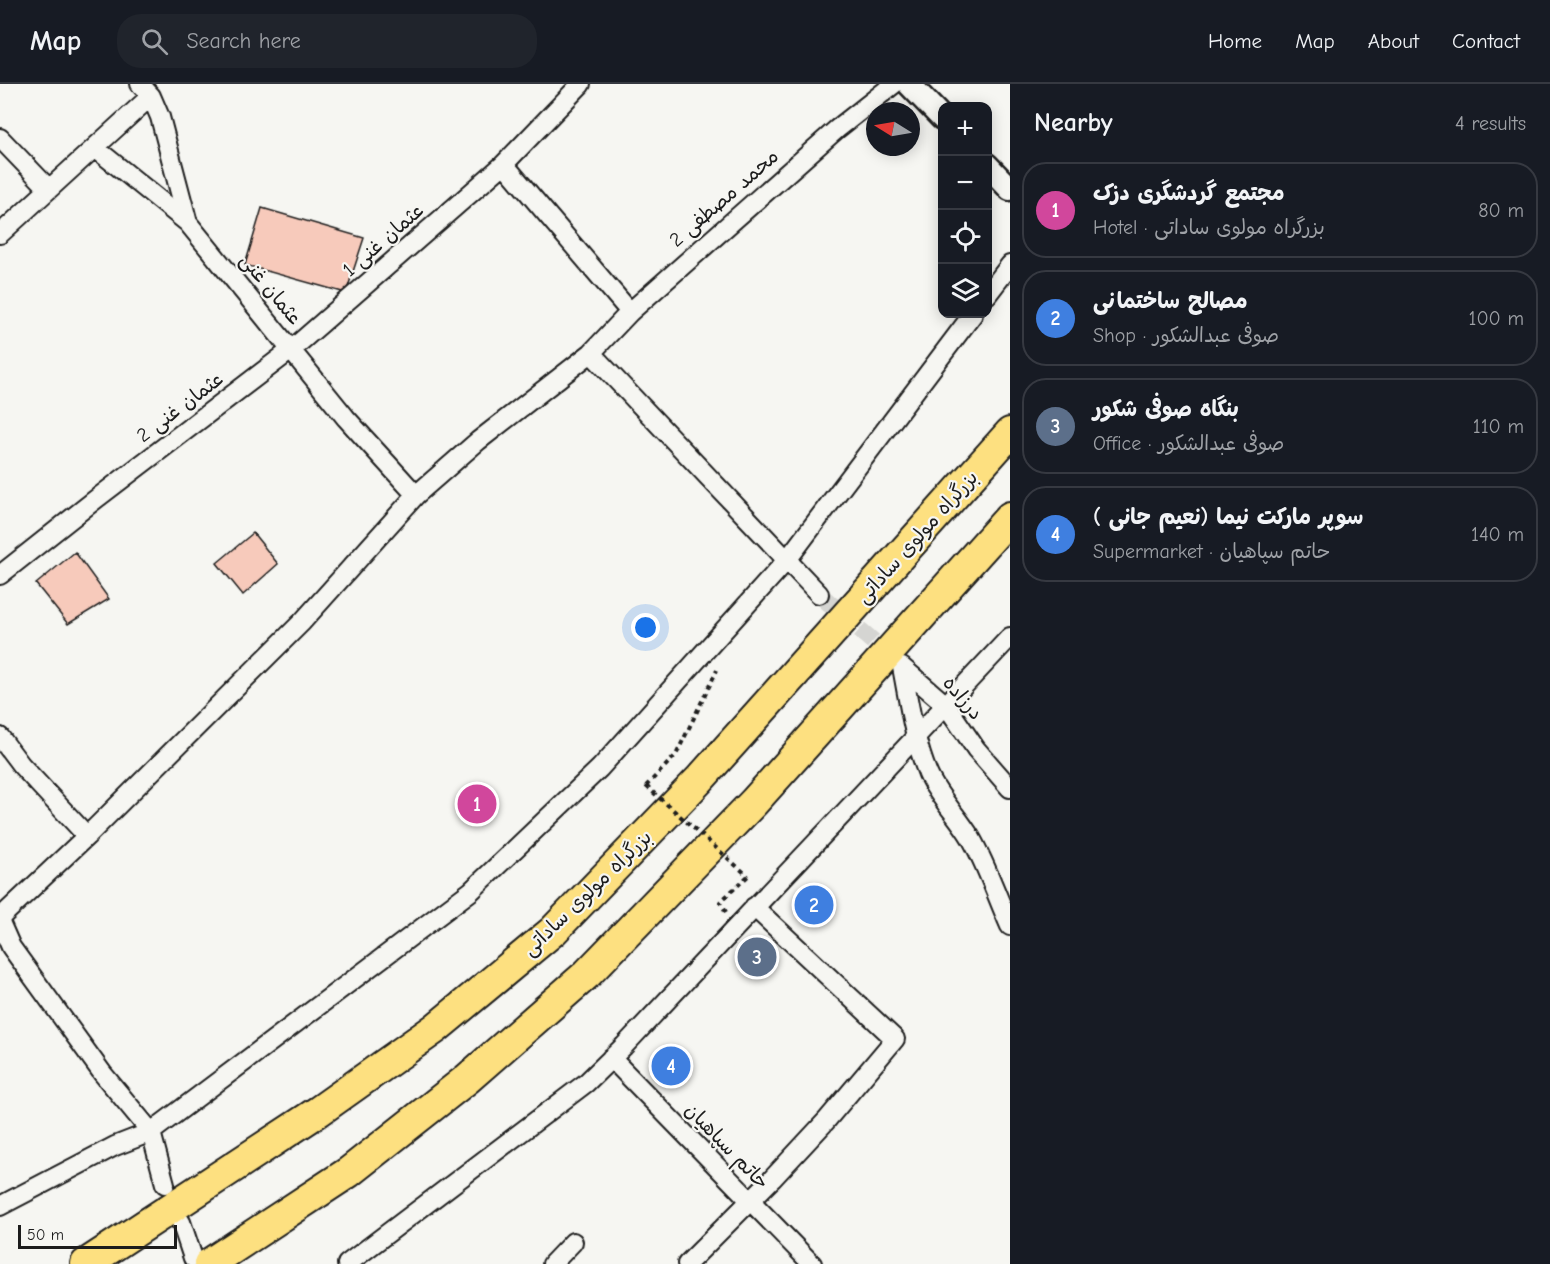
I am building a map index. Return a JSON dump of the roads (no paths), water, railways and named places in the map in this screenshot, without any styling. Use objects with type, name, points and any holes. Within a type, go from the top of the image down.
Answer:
[{"type":"highway","name":"بزرگراه مولوی ساداتی","points":[[86,1264],[319,1111],[436,1029],[553,931],[693,787],[1010,433]]},
{"type":"highway","points":[[201,1261],[349,1172],[467,1079],[587,974],[754,802],[1010,517]]},
{"type":"street","name":"عثمان غنی 1","points":[[291,350],[504,164],[581,84]]},
{"type":"street","name":"محمد مصطفی 2","points":[[0,920],[302,622],[416,495],[478,441],[591,353],[630,312],[837,129],[894,84]]},
{"type":"street","points":[[909,84],[938,114]]},
{"type":"street","points":[[0,234],[95,148],[146,90]]},
{"type":"street","name":"عثمان غنی","points":[[146,90],[160,117],[188,223],[346,418],[416,495]]},
{"type":"street","points":[[0,138],[49,189]]},
{"type":"street","points":[[95,148],[188,223]]},
{"type":"street","points":[[504,164],[630,312]]},
{"type":"street","points":[[992,170],[1010,189]]},
{"type":"street","points":[[992,288],[1010,265]]},
{"type":"street","points":[[0,1206],[115,1146],[151,1132],[471,891],[600,768],[787,560],[971,318]]},
{"type":"street","name":"عثمان غنی 2","points":[[0,575],[291,350]]},
{"type":"street","points":[[591,353],[819,594]]},
{"type":"street","points":[[358,1261],[586,1083],[1010,637]]},
{"type":"street","name":"درزاده","points":[[916,736],[902,667],[946,705],[976,749],[1010,788]]},
{"type":"street","points":[[916,736],[929,776],[980,855],[1010,926]]},
{"type":"street","points":[[0,737],[21,765],[87,836]]},
{"type":"street","points":[[687,1264],[750,1202],[826,1121],[895,1039],[754,907]]},
{"type":"street","points":[[0,920],[11,947],[103,1074],[151,1132],[165,1184]]},
{"type":"street","name":"حاتم سپاهیان","points":[[612,1058],[812,1264]]},
{"type":"street","points":[[181,1222],[201,1261]]},
{"type":"street","points":[[552,1264],[573,1242]]},
{"type":"tunnel","points":[[819,594],[894,660]]},
{"type":"place","name":"مجتمع گردشگری دزک","points":[[477,804]]},
{"type":"place","name":"مصالح ساختمانی","points":[[814,905]]},
{"type":"place","name":"بنگاه صوفی شکور","points":[[757,957]]},
{"type":"place","name":"سوپر مارکت نیما (نعیم جانی )","points":[[671,1066]]}]
